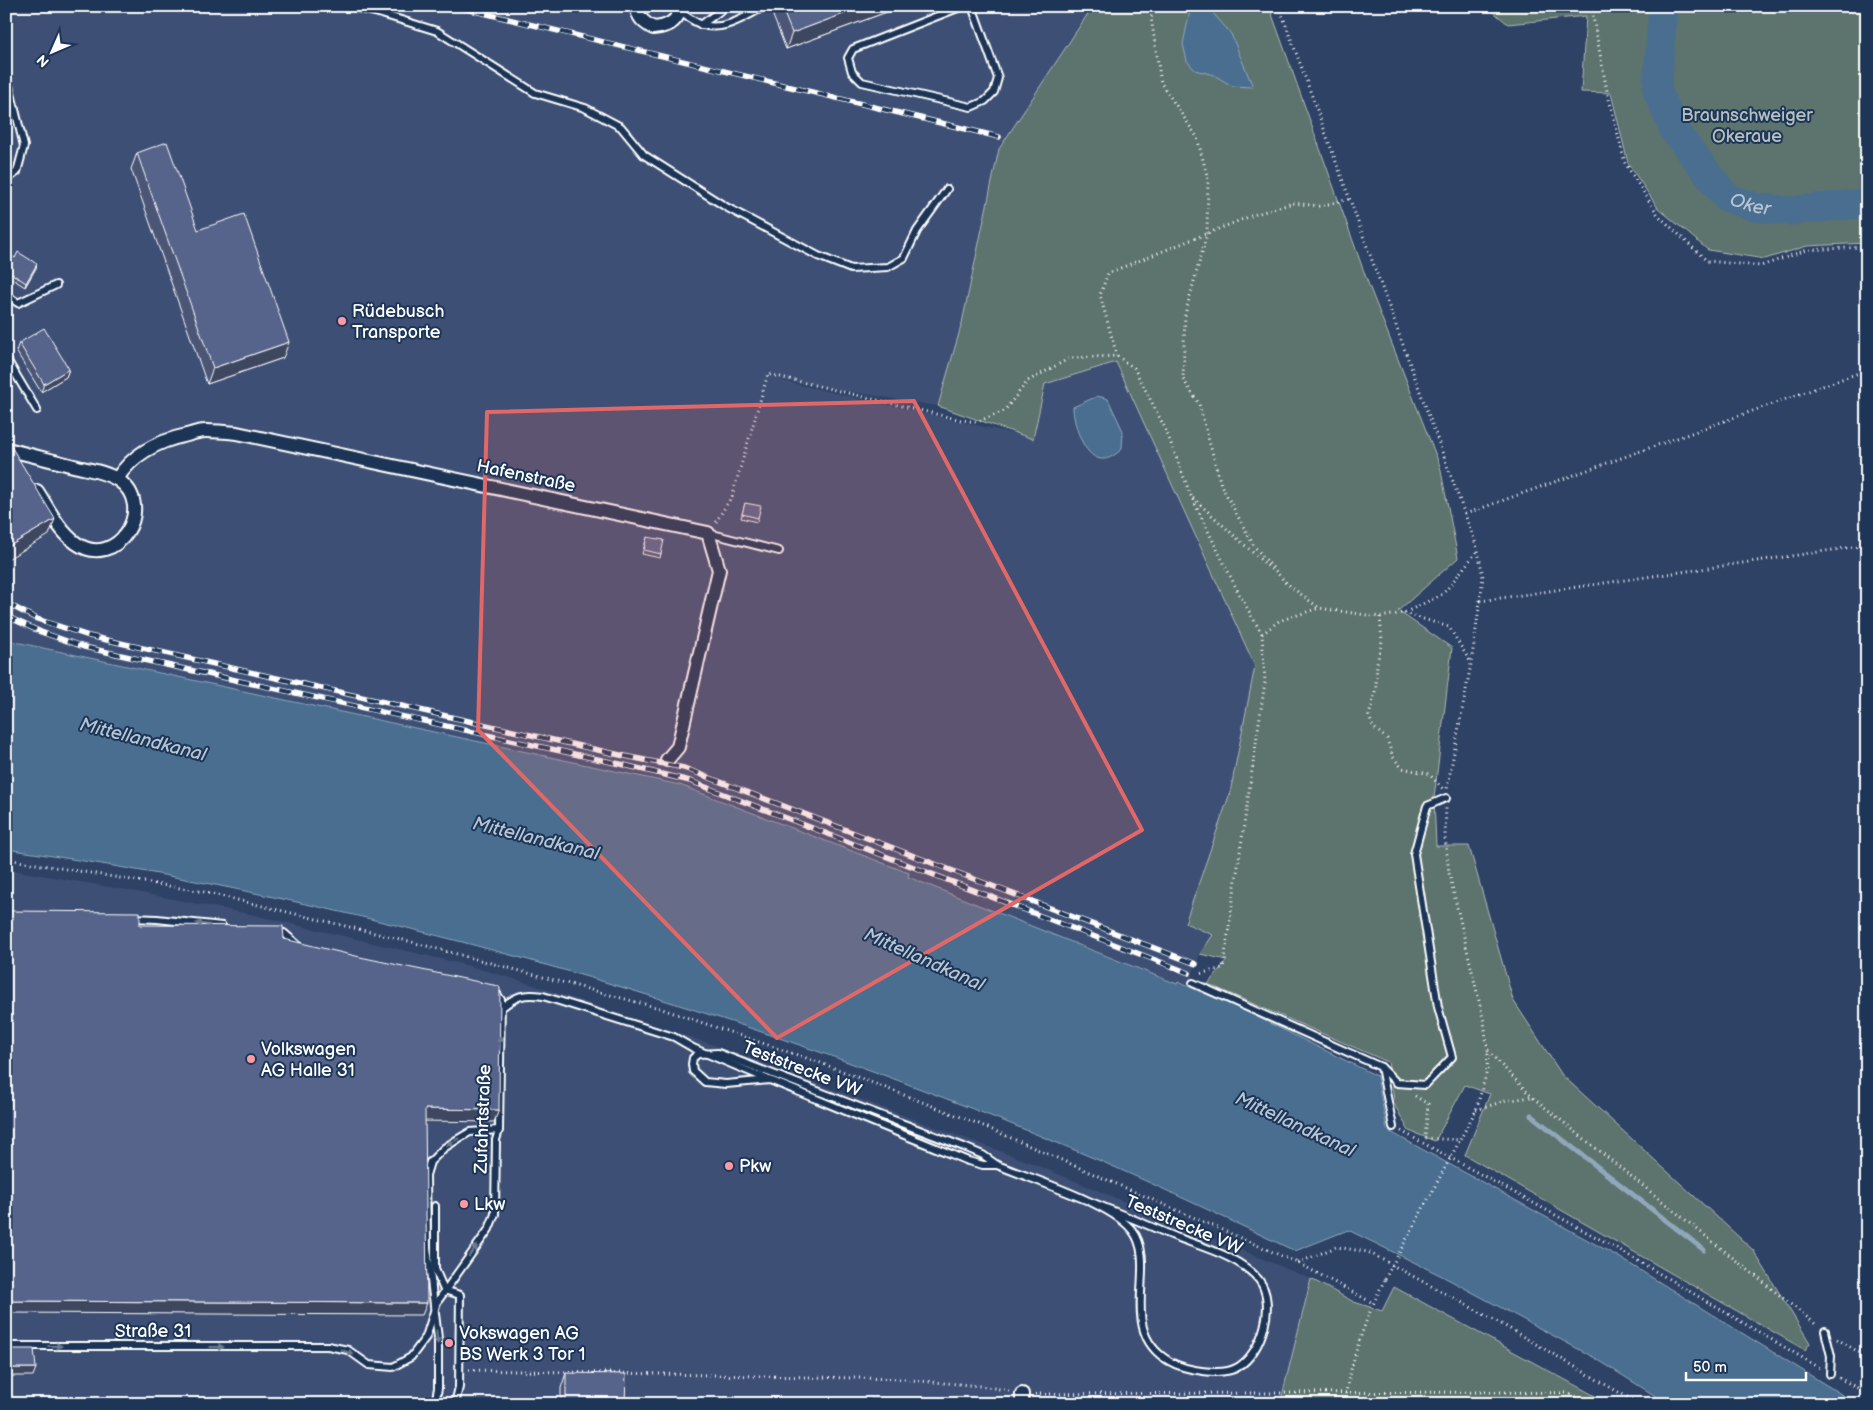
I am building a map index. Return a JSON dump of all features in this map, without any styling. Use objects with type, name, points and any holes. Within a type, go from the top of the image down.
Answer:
[{"type":"street","points":[[636,6],[641,19],[653,28],[669,25],[680,9]]},
{"type":"street","name":"Hafenstraße","points":[[117,479],[135,457],[149,447],[167,440],[205,431],[237,433],[708,533]]},
{"type":"street","points":[[8,447],[20,464]]},
{"type":"street","points":[[8,447],[99,472],[117,479],[130,494],[134,505],[133,522],[127,534],[118,543],[107,549],[93,549],[77,544],[65,533],[29,479]]},
{"type":"street","points":[[667,760],[678,747],[719,570],[708,533]]},
{"type":"lane","points":[[348,6],[375,12],[437,31],[535,92],[585,108],[621,127],[644,155],[726,207],[818,256],[851,269],[888,268],[904,258],[917,231],[947,189]]},
{"type":"lane","points":[[701,25],[721,10],[723,6]]},
{"type":"lane","points":[[680,9],[701,25],[720,26],[742,19],[766,6]]},
{"type":"lane","points":[[963,6],[854,49],[848,58],[852,72],[862,82],[971,107],[985,101],[994,92],[998,78],[972,6]]},
{"type":"lane","points":[[6,72],[24,146],[17,172],[6,180]]},
{"type":"lane","points":[[6,295],[18,302],[56,285]]},
{"type":"lane","points":[[6,358],[37,410]]},
{"type":"lane","points":[[708,533],[779,552]]},
{"type":"lane","points":[[1193,983],[1381,1067],[1397,1083],[1425,1085],[1452,1057],[1438,1007],[1414,854],[1427,806],[1446,796]]},
{"type":"lane","points":[[129,918],[157,918],[226,926]]},
{"type":"lane","points":[[265,931],[284,933],[300,946],[309,949]]},
{"type":"lane","points":[[490,993],[497,994],[501,1000],[501,1008]]},
{"type":"lane","name":"Teststrecke VW","points":[[501,1008],[514,998],[530,994],[543,996],[674,1037],[705,1053],[968,1161],[983,1165],[997,1165]]},
{"type":"lane","name":"Zufahrtstraße","points":[[434,1311],[444,1290],[489,1229],[495,1214],[496,1140],[499,1130],[501,1008]]},
{"type":"lane","name":"Teststrecke VW","points":[[770,1080],[726,1084],[705,1082],[693,1071],[692,1064],[698,1054],[718,1054],[983,1155],[997,1165],[1070,1194],[1088,1201],[1097,1204],[1125,1215],[1243,1264],[1260,1281],[1265,1296],[1267,1314],[1258,1345],[1249,1358],[1237,1368],[1224,1371],[1191,1370],[1167,1361],[1158,1353],[1144,1333],[1141,1321],[1141,1255],[1139,1241],[1132,1229],[1117,1217],[1097,1204],[1070,1194]]},
{"type":"lane","points":[[1381,1067],[1393,1127]]},
{"type":"lane","points":[[434,1404],[438,1388],[438,1338],[427,1247],[426,1175],[430,1162],[444,1148],[470,1132],[499,1130]]},
{"type":"lane","points":[[435,1206],[435,1270],[444,1290],[460,1295],[459,1387],[454,1404]]},
{"type":"lane","name":"Straße 31","points":[[6,1346],[328,1346],[348,1350],[369,1365],[394,1367],[411,1358],[426,1336],[434,1311]]},
{"type":"lane","points":[[1825,1331],[1831,1356],[1830,1374]]},
{"type":"path","points":[[1162,6],[1151,17],[1161,84],[1197,137],[1208,179],[1207,234],[1185,314],[1183,379],[1199,404],[1221,484],[1254,546],[1286,583]]},
{"type":"path","points":[[1279,6],[1478,550],[1483,577],[1471,664],[1446,796],[1445,838],[1449,873],[1484,1022],[1488,1051],[1487,1071],[1476,1110],[1373,1303],[1351,1366],[1344,1404]]},
{"type":"path","points":[[1591,6],[1607,91],[1625,163],[1658,215],[1707,261],[1761,266],[1807,250],[1867,247]]},
{"type":"path","points":[[1117,356],[1100,296],[1108,273],[1256,214],[1293,203],[1319,206],[1350,199]]},
{"type":"path","points":[[708,533],[732,496],[768,374],[961,420],[978,422],[1004,411],[1028,381],[1070,358],[1117,356],[1134,368],[1165,428],[1191,496],[1238,592],[1262,634],[1265,682],[1224,968],[1195,974]]},
{"type":"path","points":[[1465,514],[1867,370]]},
{"type":"path","points":[[1191,496],[1286,583],[1319,608]]},
{"type":"path","points":[[1480,601],[1867,545]]},
{"type":"path","points":[[1262,634],[1279,621],[1319,608],[1380,617],[1404,613],[1443,594],[1478,550]]},
{"type":"path","points":[[1404,613],[1449,628],[1471,664]]},
{"type":"path","points":[[1380,617],[1382,640],[1376,688],[1369,716],[1373,727],[1387,739],[1393,757],[1402,768],[1429,774],[1446,796]]},
{"type":"path","points":[[1393,1127],[1616,1248],[1830,1374],[1866,1392],[1866,1357],[1825,1331],[1532,1097],[1488,1051]]},
{"type":"path","points":[[1476,1110],[1506,1101],[1532,1097]]},
{"type":"path","points":[[1428,1104],[1425,1138],[1460,1140]]},
{"type":"path","points":[[1373,1303],[1298,1263],[1336,1248],[1368,1252],[1498,1322],[1639,1404]]},
{"type":"path","points":[[490,1371],[904,1379],[933,1383],[985,1385],[1022,1399],[1501,1392],[1566,1393],[1595,1404]]},
{"type":"highlighted area","points":[[914,401],[1142,830],[777,1038],[478,730],[487,412]]},
{"type":"shaded area","points":[[6,6],[1093,6],[999,149],[962,323],[938,406],[773,379],[1033,438],[1044,384],[1116,361],[1255,666],[1230,793],[1185,923],[1213,935],[1200,954],[1188,986],[1179,982],[1178,984],[908,877],[909,873],[680,785],[6,640]]},
{"type":"shaded area","points":[[6,869],[254,915],[462,964],[518,980],[716,1046],[1024,1160],[1311,1279],[1280,1404],[6,1404]]},
{"type":"green space","points":[[1093,6],[1269,6],[1368,283],[1440,466],[1458,558],[1398,611],[1452,648],[1434,798],[1436,846],[1469,846],[1513,1000],[1562,1075],[1753,1250],[1810,1343],[1805,1350],[1465,1155],[1490,1094],[1465,1085],[1435,1141],[1409,1131],[1395,1106],[1388,1062],[1208,984],[1227,960],[1200,954],[1213,935],[1185,923],[1230,793],[1255,666],[1116,362],[1045,384],[1033,439],[938,406],[962,323],[999,149]]},
{"type":"green space","name":"Braunschweiger Okeraue","points":[[1486,6],[1867,6],[1867,243],[1807,246],[1765,259],[1708,250],[1658,208],[1628,163],[1611,93],[1581,92],[1586,16],[1508,24]]},
{"type":"green space","points":[[1311,1279],[1354,1302],[1382,1311],[1394,1287],[1610,1404],[1280,1404]]},
{"type":"water","points":[[1191,6],[1207,6],[1231,34],[1253,87],[1232,86],[1214,75],[1195,70],[1187,61],[1183,44]]},
{"type":"water","points":[[1098,396],[1108,399],[1123,431],[1122,449],[1107,459],[1095,457],[1084,446],[1077,430],[1073,413],[1073,407]]},
{"type":"water","name":"Mittellandkanal","points":[[6,640],[680,785],[909,873],[908,877],[1177,984],[1178,982],[1245,1011],[1377,1076],[1387,1130],[1617,1256],[1857,1404],[1668,1404],[1595,1358],[1440,1275],[1348,1230],[1295,1251],[1103,1162],[971,1108],[837,1058],[702,1012],[565,970],[426,933],[287,900],[147,872],[6,849]]},
{"type":"building","points":[[781,6],[865,6],[792,33]]},
{"type":"building","points":[[167,142],[198,230],[244,214],[289,342],[213,368],[137,153]]},
{"type":"building","points":[[18,252],[37,264],[26,283],[6,270],[6,262],[10,255],[15,258]]},
{"type":"building","points":[[44,328],[69,369],[44,384],[19,343]]},
{"type":"building","points":[[6,438],[55,519],[6,548]]},
{"type":"building","points":[[745,503],[761,506],[758,518],[742,514]]},
{"type":"building","points":[[647,537],[664,540],[661,554],[644,550]]},
{"type":"building","name":"Volkswagen AG Halle 31","points":[[6,911],[140,912],[140,925],[283,926],[284,939],[498,986],[500,988],[499,1110],[425,1109],[427,1303],[6,1301]]},
{"type":"building","points":[[6,1349],[34,1349],[36,1368],[6,1368]]},
{"type":"building","points":[[566,1373],[626,1374],[625,1404],[566,1404]]},
{"type":"building","points":[[871,1399],[900,1399],[900,1404],[871,1404]]},
{"type":"waterway","name":"Oker","points":[[1663,6],[1657,90],[1674,130],[1726,197],[1755,207],[1789,211],[1867,203]]},
{"type":"waterway","points":[[1531,1115],[1704,1250]]},
{"type":"railway","points":[[454,6],[999,137]]},
{"type":"railway","points":[[6,603],[37,619],[89,636],[684,768],[1196,964]]},
{"type":"railway","points":[[6,616],[41,632],[84,647],[690,781],[1189,973]]},
{"type":"place","name":"Rüdebusch Transporte","points":[[342,321]]},
{"type":"place","name":"Volkswagen AG Halle 31","points":[[251,1059]]},
{"type":"place","name":"Pkw","points":[[729,1166]]},
{"type":"place","name":"Lkw","points":[[464,1204]]},
{"type":"place","name":"Vokswagen AG BS Werk 3 Tor 1","points":[[449,1343]]}]
